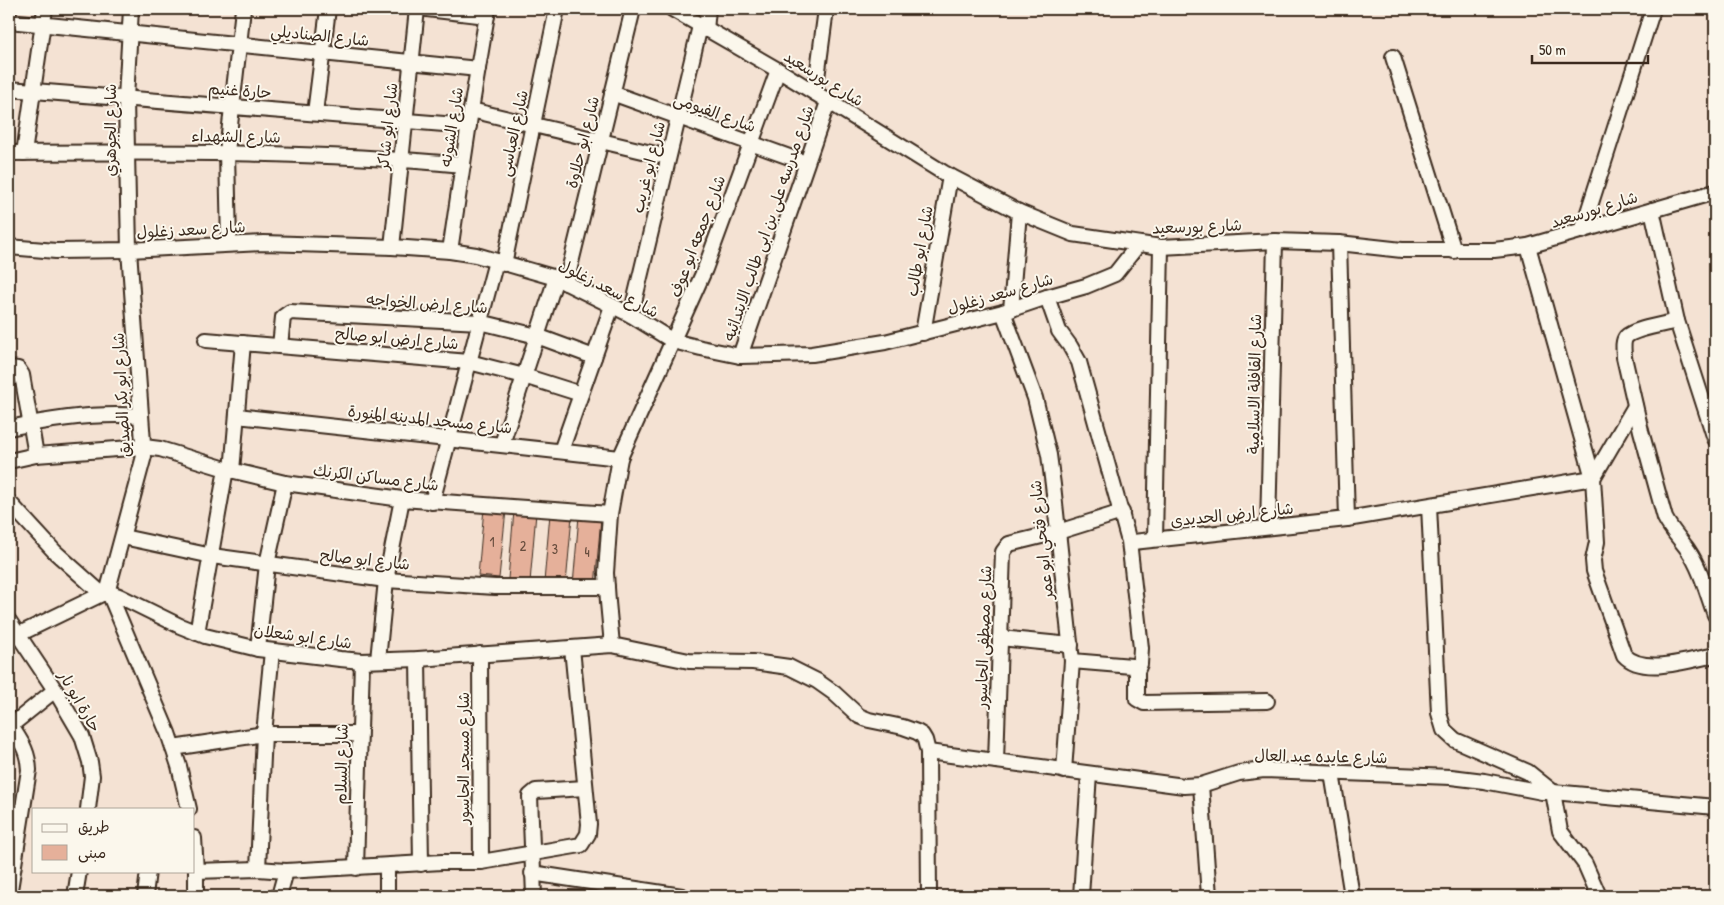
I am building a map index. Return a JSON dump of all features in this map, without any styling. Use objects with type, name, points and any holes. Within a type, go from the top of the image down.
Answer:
[{"type":"street","points":[[24,153],[45,9]]},
{"type":"street","name":"شارع الجوهري","points":[[129,250],[126,98],[131,9]]},
{"type":"street","points":[[229,244],[227,152],[243,9]]},
{"type":"street","points":[[315,113],[328,9]]},
{"type":"street","name":"شارع ابو شاكر","points":[[392,247],[417,9]]},
{"type":"street","points":[[427,9],[488,12]]},
{"type":"street","name":"شارع العباسى","points":[[432,502],[480,322],[500,262],[533,125],[557,9]]},
{"type":"street","name":"شارع ابو حلاوة","points":[[561,281],[601,141],[633,9]]},
{"type":"street","name":"شارع بورسعيد","points":[[672,9],[778,70],[950,176],[1019,212],[1073,234],[1161,247],[1275,241],[1339,244],[1402,250],[1494,250],[1528,246],[1715,192]]},
{"type":"street","name":"شارع ابو غريب","points":[[630,316],[678,117],[708,9]]},
{"type":"street","points":[[815,93],[826,9]]},
{"type":"street","points":[[1582,231],[1653,9]]},
{"type":"street","name":"شارع الشونه","points":[[450,251],[488,12]]},
{"type":"street","name":"شارع الصناديلي","points":[[9,20],[478,69]]},
{"type":"street","points":[[1393,57],[1454,250]]},
{"type":"street","name":"شارع جمعه ابو عوف","points":[[612,645],[607,586],[610,514],[620,458],[705,269],[778,70]]},
{"type":"street","name":"حارة غنيم","points":[[9,89],[469,126]]},
{"type":"street","name":"شارع الفيومى","points":[[612,93],[806,163]]},
{"type":"street","name":"شارع مدرسه على بن ابى طالب الابتدائيه","points":[[740,356],[828,102]]},
{"type":"street","points":[[471,110],[668,157]]},
{"type":"street","name":"شارع الشهداء","points":[[9,153],[227,152],[402,159],[463,165]]},
{"type":"street","name":"شارع ابو طالب","points":[[923,333],[950,176]]},
{"type":"street","points":[[1652,210],[1677,321],[1715,439]]},
{"type":"street","points":[[1007,311],[1019,212]]},
{"type":"street","name":"شارع القافلة الاسلامية","points":[[1268,527],[1275,241]]},
{"type":"street","name":"شارع سعد زغلول","points":[[9,247],[56,251],[129,250],[264,243],[392,247],[450,251],[500,262],[561,281],[612,306],[673,341],[740,356],[812,354],[885,342],[1007,311],[1086,286],[1115,274],[1138,245]]},
{"type":"street","points":[[1339,244],[1347,519]]},
{"type":"street","points":[[1528,246],[1593,478],[1597,542],[1593,560],[1594,571],[1624,654],[1630,661],[1660,666],[1715,655]]},
{"type":"street","points":[[1155,539],[1161,247]]},
{"type":"street","name":"شارع ابو بكر الصديق","points":[[106,594],[143,465],[144,447],[129,250]]},
{"type":"street","points":[[502,444],[538,336],[561,281]]},
{"type":"street","points":[[1047,297],[1059,331],[1079,362],[1129,541],[1141,648],[1140,664],[1136,671],[1136,694],[1140,702],[1267,701]]},
{"type":"street","points":[[561,451],[612,306]]},
{"type":"street","name":"شارع فتحي ابو عمر","points":[[1007,311],[1035,398],[1049,455],[1072,660],[1064,771]]},
{"type":"street","name":"شارع ارض الخواجه","points":[[280,346],[282,320],[290,312],[480,322],[538,336],[594,357]]},
{"type":"street","points":[[1677,321],[1633,332],[1626,337],[1623,346],[1624,357],[1665,518],[1671,530],[1688,550],[1696,564],[1715,614]]},
{"type":"street","name":"شارع ارض ابو صالح","points":[[206,340],[469,362],[524,376],[581,394]]},
{"type":"street","points":[[197,633],[229,470],[243,343]]},
{"type":"street","points":[[9,368],[14,367],[21,372],[36,456]]},
{"type":"street","points":[[1593,478],[1636,406]]},
{"type":"street","points":[[9,428],[110,414],[141,416]]},
{"type":"street","name":"شارع مسجد المدينه المنورة","points":[[236,416],[620,458]]},
{"type":"street","name":"شارع مساكن الكرنك","points":[[9,461],[36,456],[144,447],[160,449],[229,470],[285,483],[432,502],[610,514]]},
{"type":"street","name":"شارع ارض الحديدى","points":[[1129,541],[1347,519],[1593,478]]},
{"type":"street","points":[[258,649],[267,564],[285,483]]},
{"type":"street","points":[[378,660],[386,580],[402,499]]},
{"type":"street","points":[[9,502],[55,552],[106,594],[173,748],[189,808]]},
{"type":"street","points":[[1428,506],[1439,713],[1444,730],[1454,740],[1528,772],[1553,792],[1560,831],[1585,864],[1599,896]]},
{"type":"street","name":"شارع مصطفى الجاسور","points":[[996,761],[1003,552],[1009,544],[1058,532],[1122,512]]},
{"type":"street","name":"شارع ابو صالح","points":[[123,537],[212,556],[386,580],[495,587],[607,586]]},
{"type":"street","points":[[14,637],[106,594]]},
{"type":"street","name":"شارع ابو شعلان","points":[[106,594],[115,594],[197,633],[258,649],[362,661],[418,659],[612,645],[689,661],[753,662],[789,667],[817,681],[834,693],[859,716],[917,732],[926,740],[928,752]]},
{"type":"street","name":"حارة ابو نار","points":[[9,621],[14,637],[55,690],[82,736],[87,749],[92,776],[88,808]]},
{"type":"street","points":[[1000,638],[1071,645]]},
{"type":"street","points":[[196,871],[286,871],[481,862],[581,845],[585,840],[589,824],[572,648]]},
{"type":"street","points":[[258,870],[264,734],[272,651]]},
{"type":"street","name":"شارع مسجد الجاسور","points":[[480,654],[481,862]]},
{"type":"street","points":[[418,659],[421,864]]},
{"type":"street","points":[[1072,660],[1128,665],[1132,666],[1136,671]]},
{"type":"street","name":"شارع السلام","points":[[356,868],[362,661]]},
{"type":"street","points":[[9,895],[14,829],[29,770],[26,749],[10,726],[55,690]]},
{"type":"street","points":[[173,748],[264,734],[359,734]]},
{"type":"street","points":[[928,752],[929,896]]},
{"type":"street","name":"شارع عايده عبد العال","points":[[928,752],[1184,786],[1201,785],[1226,776],[1264,770],[1451,777],[1542,792],[1715,807]]},
{"type":"street","points":[[1332,773],[1352,896]]},
{"type":"street","points":[[1081,896],[1089,774]]},
{"type":"street","points":[[1201,785],[1209,896]]},
{"type":"street","points":[[534,896],[530,798],[536,792],[585,788]]},
{"type":"street","points":[[195,854],[196,896]]},
{"type":"street","points":[[387,866],[388,896]]},
{"type":"street","points":[[279,896],[286,871]]},
{"type":"street","points":[[75,896],[79,872]]},
{"type":"street","points":[[146,896],[148,872]]},
{"type":"street","points":[[532,873],[662,895],[682,896]]},
{"type":"building","points":[[484,508],[506,510],[499,578],[478,576]]},
{"type":"building","points":[[514,511],[536,513],[530,582],[508,579]]},
{"type":"building","points":[[550,514],[572,516],[566,584],[544,582]]},
{"type":"building","points":[[579,516],[601,518],[595,586],[573,585]]}]
